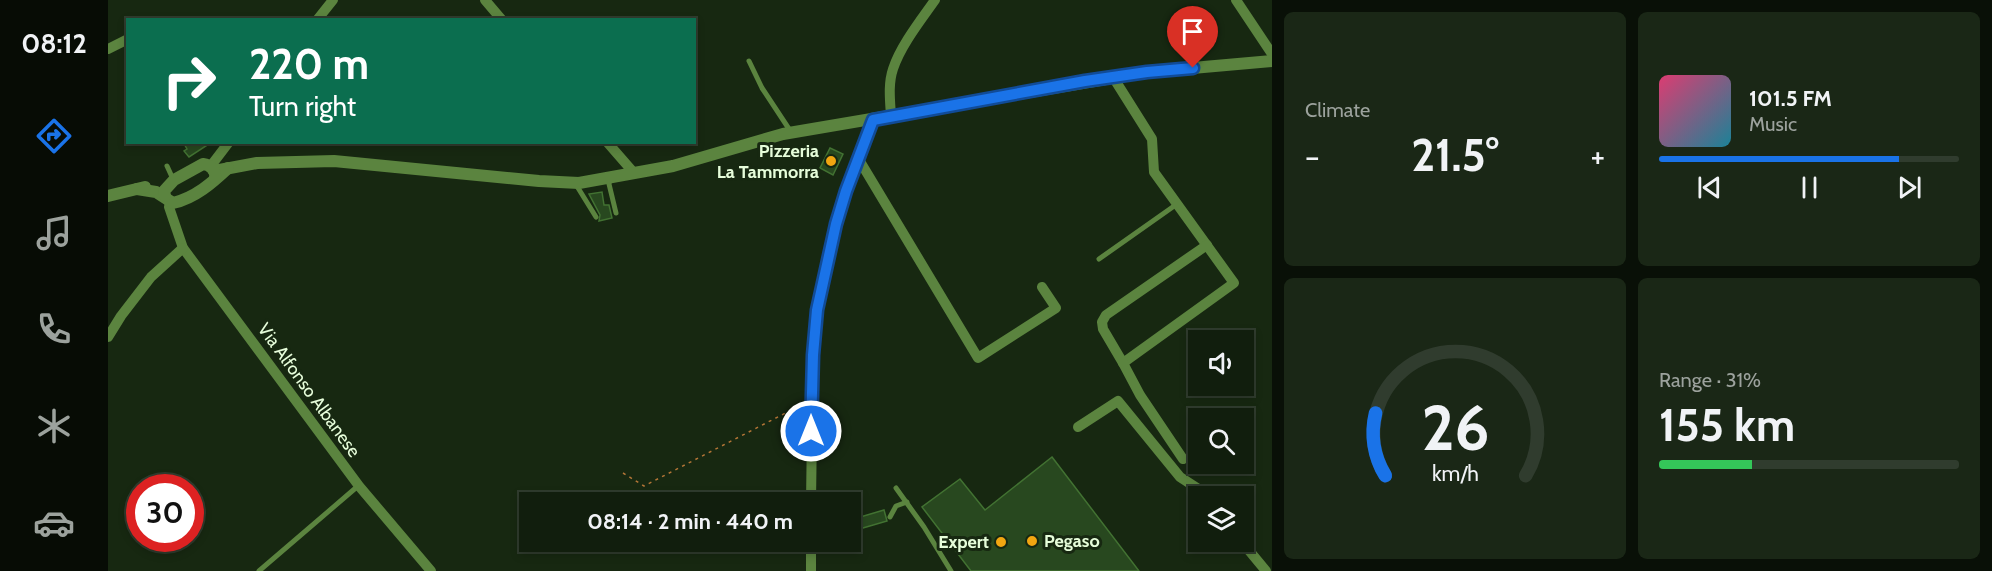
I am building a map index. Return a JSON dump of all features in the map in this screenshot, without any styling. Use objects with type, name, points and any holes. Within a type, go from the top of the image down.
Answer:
[{"type":"street","points":[[319,18],[333,0]]},
{"type":"street","points":[[485,0],[500,18]]},
{"type":"street","points":[[891,116],[889,90],[894,68],[914,29],[935,0]]},
{"type":"street","points":[[1236,0],[1272,54]]},
{"type":"street","points":[[108,49],[126,40]]},
{"type":"street","points":[[108,196],[210,171],[257,163],[333,161],[539,182],[575,183],[674,166],[792,133],[840,129],[891,116],[1113,77],[1272,61]]},
{"type":"street","points":[[1113,77],[1152,139],[1154,172],[1234,283],[1124,363]]},
{"type":"street","points":[[811,492],[811,404],[817,310],[836,224],[873,120]]},
{"type":"street","points":[[609,144],[634,173]]},
{"type":"street","points":[[224,146],[232,167]]},
{"type":"street","points":[[137,189],[147,189],[172,200],[210,186],[210,171],[224,146]]},
{"type":"street","points":[[858,158],[978,358],[1056,308],[1042,287]]},
{"type":"street","points":[[172,200],[164,191],[174,180]]},
{"type":"street","name":"Via Alfonso Albanese","points":[[172,200],[173,219],[183,248],[359,486],[431,571]]},
{"type":"street","points":[[1183,459],[1140,395],[1103,329],[1102,322],[1106,315],[1207,245]]},
{"type":"street","points":[[108,337],[151,277],[183,248]]},
{"type":"street","points":[[1078,427],[1118,400],[1180,477],[1194,486]]},
{"type":"street","points":[[811,552],[811,571]]},
{"type":"street","points":[[1250,552],[1266,571]]},
{"type":"lane","points":[[749,61],[762,88],[792,133]]},
{"type":"lane","points":[[167,166],[174,180]]},
{"type":"lane","points":[[610,178],[609,184],[616,213]]},
{"type":"lane","points":[[575,183],[596,218]]},
{"type":"lane","points":[[1099,259],[1177,204]]},
{"type":"lane","points":[[259,571],[359,486]]},
{"type":"lane","points":[[896,488],[924,526],[951,571]]},
{"type":"lane","points":[[890,517],[896,506],[907,502]]},
{"type":"path","points":[[623,473],[644,486],[811,404]]},
{"type":"building","points":[[184,144],[209,144],[189,157],[184,151],[187,149]]},
{"type":"building","name":"Pizzeria La Tammorra","points":[[830,148],[843,154],[833,175],[820,168]]},
{"type":"building","points":[[602,192],[604,205],[609,205],[612,218],[599,221],[600,215],[589,194]]},
{"type":"building","name":"Pegaso","points":[[1052,457],[1139,571],[971,571],[922,507],[960,479],[985,510]]},
{"type":"building","points":[[884,510],[887,521],[861,529],[861,517]]},
{"type":"place","name":"Pizzeria La Tammorra","points":[[831,161]]},
{"type":"place","name":"Pegaso","points":[[1032,541]]},
{"type":"place","name":"Expert","points":[[1001,542]]},
{"type":"route","points":[[811,431],[817,310],[836,224],[873,120],[1085,81],[1193,68]]}]
